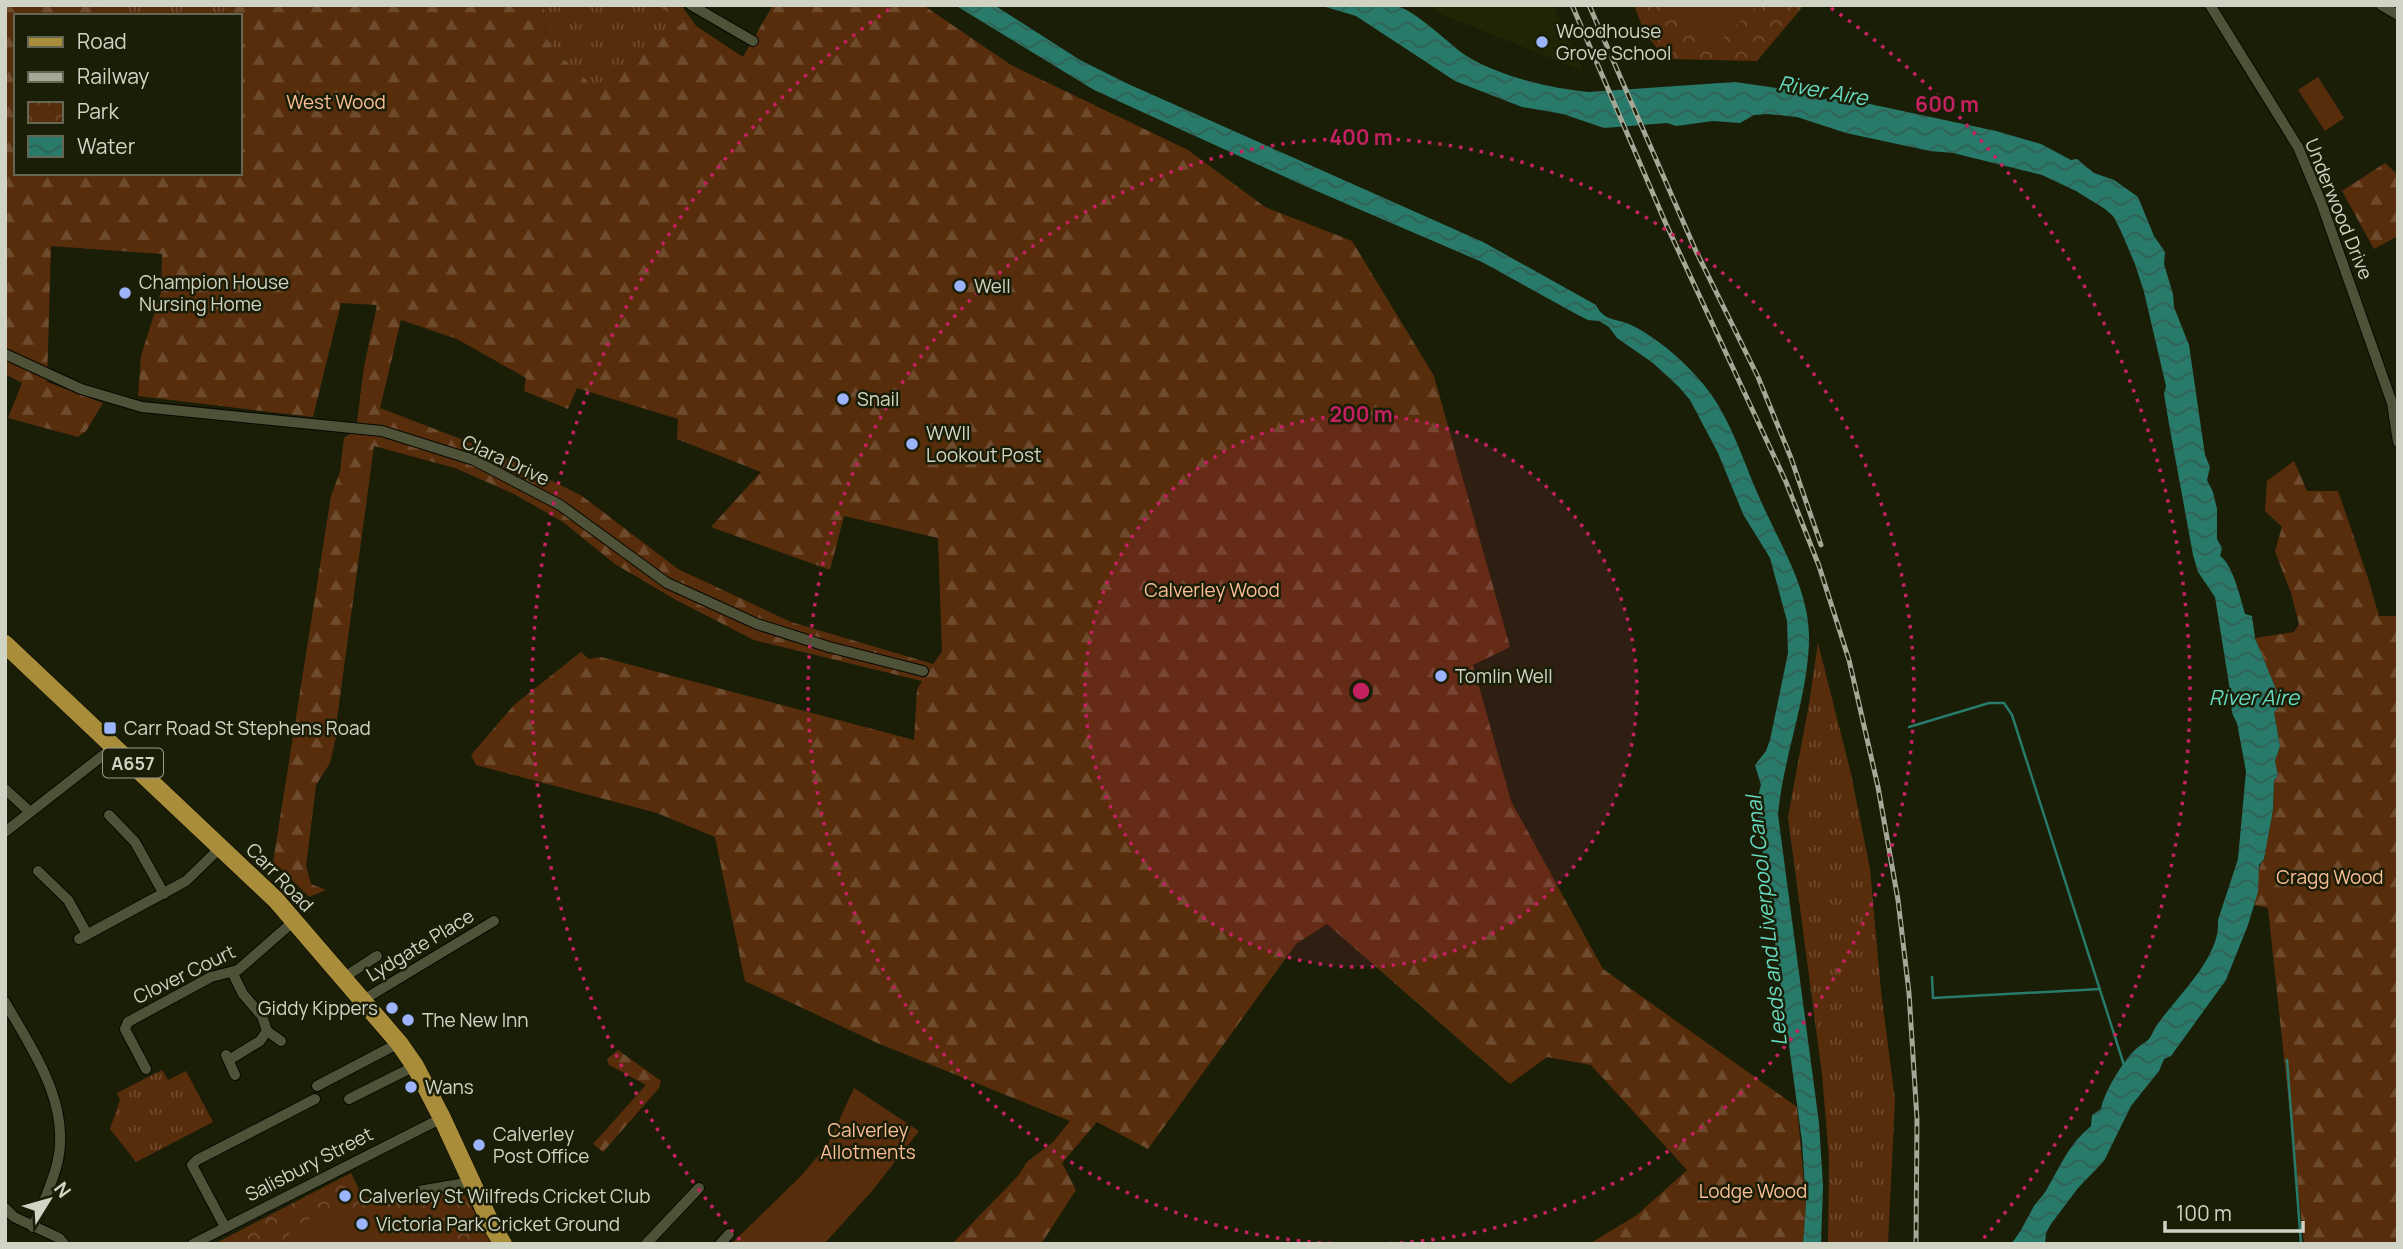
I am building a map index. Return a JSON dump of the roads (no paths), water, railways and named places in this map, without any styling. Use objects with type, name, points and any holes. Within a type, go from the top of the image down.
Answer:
[{"type":"main road","name":"Carr Road","points":[[5,643],[276,900],[399,1043],[415,1066],[442,1118],[503,1244]]},
{"type":"street","points":[[691,5],[752,41]]},
{"type":"street","name":"Underwood Drive","points":[[2210,5],[2298,148],[2321,202],[2392,403],[2398,442]]},
{"type":"street","points":[[2384,6],[2398,15]]},
{"type":"street","name":"Clara Drive","points":[[5,354],[81,389],[142,407],[383,431],[474,460],[560,505],[667,583],[757,624],[829,647],[923,671]]},
{"type":"street","points":[[5,832],[115,746]]},
{"type":"street","points":[[5,789],[30,812]]},
{"type":"street","points":[[109,815],[135,842],[164,894]]},
{"type":"street","points":[[38,871],[68,901],[83,937],[164,894],[196,873],[220,846]]},
{"type":"street","name":"Clover Court","points":[[146,1069],[125,1029],[128,1021],[211,977],[243,967],[294,921]]},
{"type":"street","name":"Lydgate Place","points":[[363,1000],[494,921]]},
{"type":"street","points":[[343,978],[377,956]]},
{"type":"street","points":[[232,972],[243,994],[262,1016],[267,1031],[281,1041]]},
{"type":"street","points":[[5,1002],[47,1076],[57,1115],[59,1157],[33,1227]]},
{"type":"street","points":[[235,1075],[227,1057],[260,1041],[267,1031]]},
{"type":"street","points":[[317,1086],[399,1043]]},
{"type":"street","points":[[349,1099],[415,1066]]},
{"type":"street","points":[[225,1227],[192,1166],[197,1160],[315,1099]]},
{"type":"street","name":"Salisbury Street","points":[[193,1244],[442,1118]]},
{"type":"street","points":[[419,1191],[471,1182]]},
{"type":"street","points":[[646,1244],[699,1188]]},
{"type":"street","points":[[5,1208],[14,1217],[59,1238],[64,1244]]},
{"type":"street","points":[[720,1244],[729,1234]]},
{"type":"water","name":"River Aire","points":[[1375,4],[1401,7],[1475,61],[1523,80],[1558,88],[1589,92],[1735,82],[1810,93],[1821,100],[1851,100],[1996,131],[2041,144],[2071,160],[2077,159],[2094,173],[2114,180],[2138,197],[2154,236],[2165,252],[2164,264],[2174,307],[2189,345],[2205,455],[2210,467],[2207,480],[2217,509],[2217,539],[2222,548],[2220,556],[2232,573],[2245,614],[2252,616],[2255,638],[2282,704],[2274,712],[2280,746],[2275,761],[2278,776],[2274,780],[2273,810],[2264,859],[2259,865],[2258,892],[2226,980],[2131,1106],[2104,1161],[2078,1188],[2051,1224],[2046,1233],[2045,1244],[2011,1244],[2071,1148],[2091,1126],[2092,1115],[2101,1109],[2120,1069],[2131,1054],[2149,1039],[2213,948],[2218,920],[2238,859],[2246,771],[2237,723],[2232,713],[2215,597],[2198,572],[2193,555],[2164,394],[2166,386],[2144,292],[2135,264],[2113,216],[2076,191],[2042,175],[1953,153],[1930,151],[1846,133],[1797,117],[1768,114],[1754,115],[1740,123],[1713,121],[1676,126],[1667,123],[1604,128],[1563,114],[1522,107],[1455,81],[1356,16],[1319,5]]},
{"type":"water","points":[[955,5],[994,5],[1080,60],[1126,83],[1483,242],[1596,305],[1607,317],[1631,325],[1651,337],[1670,351],[1704,385],[1722,411],[1793,569],[1805,605],[1808,624],[1809,643],[1804,686],[1778,815],[1819,1123],[1823,1186],[1821,1244],[1803,1244],[1806,1205],[1802,1141],[1758,817],[1757,800],[1761,785],[1755,765],[1766,751],[1770,740],[1788,653],[1787,621],[1770,558],[1743,514],[1718,453],[1690,400],[1653,363],[1617,338],[1609,327],[1599,321],[1578,315],[1482,262],[1305,186],[1094,90]]},
{"type":"waterway","points":[[5,12],[7,5]]},
{"type":"waterway","points":[[1909,727],[1989,703],[2004,703],[2012,715],[2124,1065]]},
{"type":"waterway","points":[[1932,977],[1933,998],[2100,989]]},
{"type":"waterway","points":[[2287,1060],[2301,1244]]},
{"type":"railway","points":[[1572,5],[1666,224],[1786,482],[1819,566],[1849,660],[1878,787],[1898,900],[1909,993],[1917,1119],[1916,1244]]},
{"type":"railway","points":[[1589,5],[1695,249],[1758,377],[1791,458],[1821,545]]},
{"type":"place","name":"Woodhouse Grove School","points":[[1542,42]]},
{"type":"place","name":"Well","points":[[960,286]]},
{"type":"place","name":"Champion House Nursing Home","points":[[125,293]]},
{"type":"place","name":"Snail","points":[[843,399]]},
{"type":"place","name":"WWII Lookout Post","points":[[912,444]]},
{"type":"place","name":"Tomlin Well","points":[[1441,676]]},
{"type":"place","name":"Carr Road St Stephens Road","points":[[110,728]]},
{"type":"place","name":"Giddy Kippers","points":[[392,1008]]},
{"type":"place","name":"The New Inn","points":[[408,1020]]},
{"type":"place","name":"Wans","points":[[411,1087]]},
{"type":"place","name":"Calverley Post Office","points":[[479,1145]]},
{"type":"place","name":"Calverley St Wilfreds Cricket Club","points":[[345,1196]]},
{"type":"place","name":"Victoria Park Cricket Ground","points":[[362,1224]]},
{"type":"park label","name":"West Wood","points":[[336,102]]},
{"type":"park label","name":"Calverley Wood","points":[[1212,590]]},
{"type":"park label","name":"Cragg Wood","points":[[2330,877]]},
{"type":"park label","name":"Calverley Allotments","points":[[868,1141]]},
{"type":"park label","name":"Lodge Wood","points":[[1753,1191]]},
{"type":"water label","name":"Leeds and Liverpool Canal","points":[[1766,921]]}]
